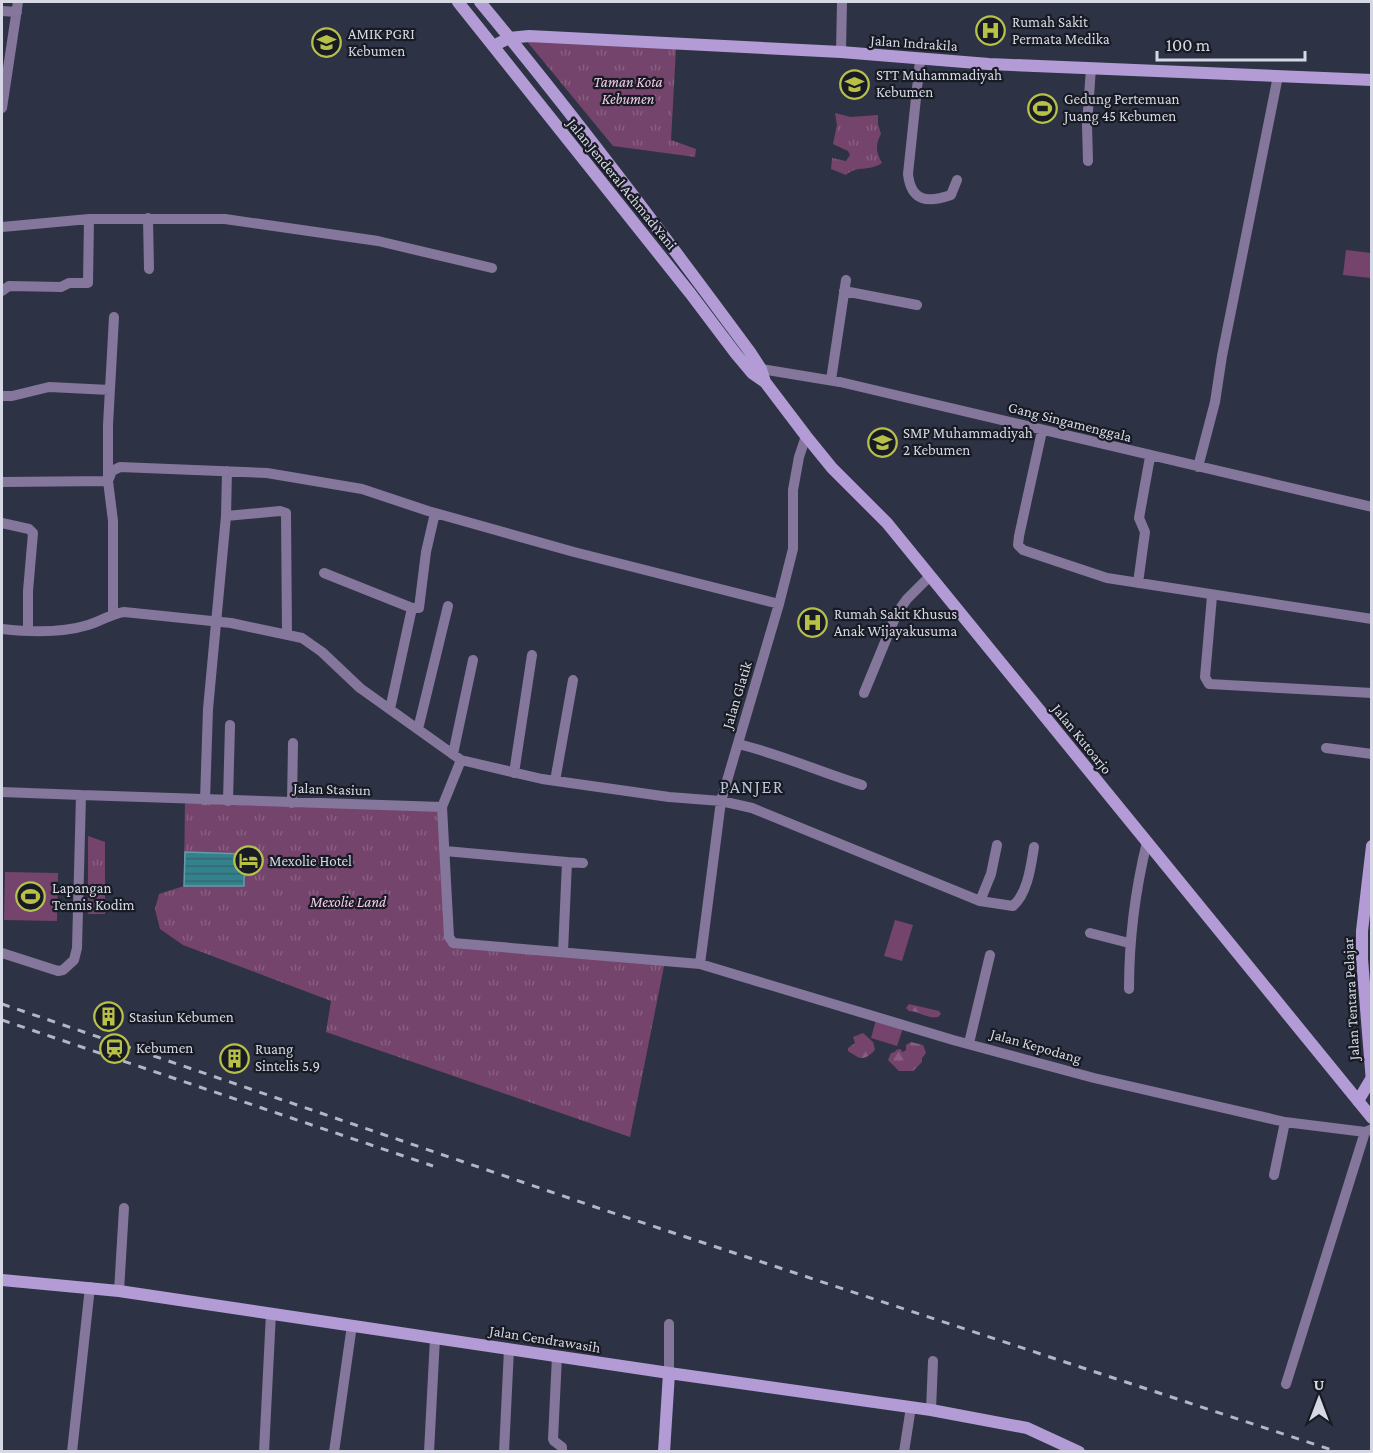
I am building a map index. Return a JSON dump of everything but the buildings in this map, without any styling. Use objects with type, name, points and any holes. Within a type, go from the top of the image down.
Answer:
[{"type":"main road","name":"Jalan Jenderal Achmad Yani","points":[[458,2],[765,382]]},
{"type":"main road","points":[[480,2],[670,244],[756,371]]},
{"type":"main road","name":"Jalan Indrakila","points":[[493,46],[509,38],[540,37],[840,52],[920,60],[1371,80]]},
{"type":"main road","points":[[545,111],[560,102]]},
{"type":"main road","name":"Jalan Kutoarjo","points":[[765,382],[832,468],[887,523],[1358,1101],[1369,1127]]},
{"type":"main road","name":"Jalan Tentara Pelajar","points":[[1371,846],[1362,931],[1371,1080]]},
{"type":"main road","points":[[1358,1101],[1371,1080]]},
{"type":"main road","name":"Jalan Cendrawasih","points":[[2,1280],[119,1291],[931,1410],[1027,1428],[1079,1452]]},
{"type":"main road","points":[[664,1452],[669,1373]]},
{"type":"street","points":[[840,52],[842,2]]},
{"type":"street","points":[[2,10],[17,7],[2,108]]},
{"type":"street","points":[[920,60],[908,174],[909,184],[914,195],[937,200],[951,195],[957,180]]},
{"type":"street","points":[[1088,162],[1087,125],[1091,68]]},
{"type":"street","points":[[1200,461],[1215,402],[1222,356],[1278,76]]},
{"type":"street","points":[[148,218],[149,269]]},
{"type":"street","points":[[2,291],[9,286],[61,287],[69,283],[88,283],[89,219]]},
{"type":"street","points":[[2,226],[89,219],[225,219],[378,241],[492,268]]},
{"type":"street","points":[[831,380],[845,286],[917,305]]},
{"type":"street","points":[[113,614],[113,521],[108,481],[108,425],[114,317]]},
{"type":"street","name":"Gang Singamenggala","points":[[756,371],[831,380],[1150,457],[1200,461],[1371,507]]},
{"type":"street","points":[[2,396],[12,396],[49,387],[110,390]]},
{"type":"street","points":[[1042,430],[1018,545],[1023,550],[1107,578],[1371,619]]},
{"type":"street","name":"Jalan Glatik","points":[[700,964],[721,801],[793,549],[793,490],[799,457],[806,436]]},
{"type":"street","points":[[1138,583],[1144,532],[1139,518],[1150,457]]},
{"type":"street","points":[[108,481],[112,471],[120,467],[267,473],[362,489],[435,513],[779,604]]},
{"type":"street","points":[[205,800],[208,709],[226,516],[227,471]]},
{"type":"street","points":[[2,482],[108,481]]},
{"type":"street","points":[[226,516],[280,511],[286,513],[287,634]]},
{"type":"street","points":[[324,573],[412,608],[420,607],[426,552],[435,513]]},
{"type":"street","points":[[2,523],[29,529],[33,533],[28,591],[28,630]]},
{"type":"street","points":[[864,693],[897,613],[907,599],[930,576]]},
{"type":"street","points":[[1212,596],[1204,677],[1209,684],[1371,693]]},
{"type":"street","points":[[418,729],[448,606]]},
{"type":"street","points":[[390,709],[412,608]]},
{"type":"street","points":[[2,629],[64,630],[85,626],[113,614],[124,612],[217,621],[302,638],[322,652],[360,688],[457,757],[514,773],[555,781],[669,797],[721,801],[752,808],[980,902],[1013,906],[1018,901],[1030,869],[1034,847]]},
{"type":"street","points":[[514,773],[532,655]]},
{"type":"street","points":[[472,660],[457,757],[442,807],[450,940],[459,943],[700,964]]},
{"type":"street","points":[[555,781],[573,680]]},
{"type":"street","points":[[228,801],[230,724]]},
{"type":"street","points":[[292,803],[293,743]]},
{"type":"street","points":[[738,744],[762,750],[822,773],[862,785]]},
{"type":"street","points":[[1326,748],[1371,754]]},
{"type":"street","name":"Jalan Stasiun","points":[[2,792],[442,807]]},
{"type":"street","points":[[2,953],[58,971],[63,970],[74,960],[77,948],[81,795]]},
{"type":"street","points":[[1129,989],[1129,943],[1140,871],[1147,842]]},
{"type":"street","points":[[980,902],[991,874],[998,845]]},
{"type":"street","points":[[445,851],[583,863]]},
{"type":"street","points":[[563,952],[567,862]]},
{"type":"street","points":[[1090,933],[1129,943]]},
{"type":"street","points":[[969,1043],[990,955]]},
{"type":"street","name":"Jalan Kepodang","points":[[700,964],[1094,1078],[1285,1122],[1369,1127]]},
{"type":"street","points":[[1274,1175],[1285,1122]]},
{"type":"street","points":[[1286,1384],[1369,1127]]},
{"type":"street","points":[[119,1291],[123,1208]]},
{"type":"street","points":[[72,1452],[90,1287]]},
{"type":"street","points":[[264,1452],[271,1314]]},
{"type":"street","points":[[669,1324],[669,1373]]},
{"type":"street","points":[[334,1452],[352,1325]]},
{"type":"street","points":[[429,1452],[435,1338]]},
{"type":"street","points":[[504,1452],[509,1349]]},
{"type":"street","points":[[557,1356],[553,1439],[562,1447],[562,1452]]},
{"type":"street","points":[[931,1410],[933,1361]]},
{"type":"street","points":[[904,1452],[911,1407]]},
{"type":"green space","name":"Taman Kota Kebumen","points":[[525,39],[676,48],[671,140],[696,149],[695,157],[613,146]]},
{"type":"green space","points":[[646,89],[651,92],[652,99],[635,103],[629,110],[623,110],[618,106],[617,100],[620,98],[623,99],[625,96],[633,100]]},
{"type":"green space","points":[[835,113],[851,117],[878,115],[881,134],[877,148],[882,163],[854,170],[846,175],[831,169],[832,158],[846,161],[850,155],[848,151],[833,144],[837,125]]},
{"type":"green space","points":[[1346,250],[1371,253],[1371,278],[1343,275]]},
{"type":"green space","name":"Mexolie Land","points":[[185,799],[442,807],[447,944],[665,961],[630,1137],[326,1032],[331,1001],[183,945],[160,929],[155,909],[159,894],[184,886]]},
{"type":"green space","points":[[88,836],[105,842],[105,914],[88,914]]},
{"type":"green space","name":"Lapangan Tennis Kodim","points":[[5,872],[58,873],[57,921],[4,920]]},
{"type":"green space","points":[[895,920],[913,925],[902,961],[884,956]]},
{"type":"green space","points":[[909,1004],[939,1011],[941,1014],[934,1017],[909,1011],[906,1008]]},
{"type":"green space","points":[[876,1020],[903,1028],[897,1046],[871,1038]]},
{"type":"green space","points":[[863,1033],[873,1042],[875,1050],[862,1058],[848,1051],[848,1048],[855,1043],[853,1037]]},
{"type":"green space","points":[[911,1042],[923,1045],[926,1053],[922,1062],[913,1071],[899,1071],[888,1060],[891,1053],[900,1049],[903,1052],[906,1050],[906,1045]]},
{"type":"shaded area","points":[[185,852],[243,854],[251,863],[244,877],[244,886],[184,886]]},
{"type":"railway","points":[[2,1004],[604,1210],[1338,1452]]},
{"type":"railway","points":[[2,1020],[433,1166]]},
{"type":"place","name":"Rumah Sakit Permata Medika","points":[[991,31]]},
{"type":"place","name":"AMIK PGRI Kebumen","points":[[327,43]]},
{"type":"place","name":"STT Muhammadiyah Kebumen","points":[[855,84]]},
{"type":"place","name":"Gedung Pertemuan Juang 45 Kebumen","points":[[1043,108]]},
{"type":"place","name":"SMP Muhammadiyah 2 Kebumen","points":[[882,442]]},
{"type":"place","name":"Rumah Sakit Khusus Anak Wijayakusuma","points":[[813,623]]},
{"type":"place","name":"Mexolie Hotel","points":[[248,861]]},
{"type":"place","name":"Lapangan Tennis Kodim","points":[[31,897]]},
{"type":"place","name":"Stasiun Kebumen","points":[[108,1017]]},
{"type":"place","name":"Kebumen","points":[[115,1048]]},
{"type":"place","name":"Ruang Sintelis 5.9","points":[[234,1058]]},
{"type":"district","name":"PANJER","points":[[752,787]]}]
